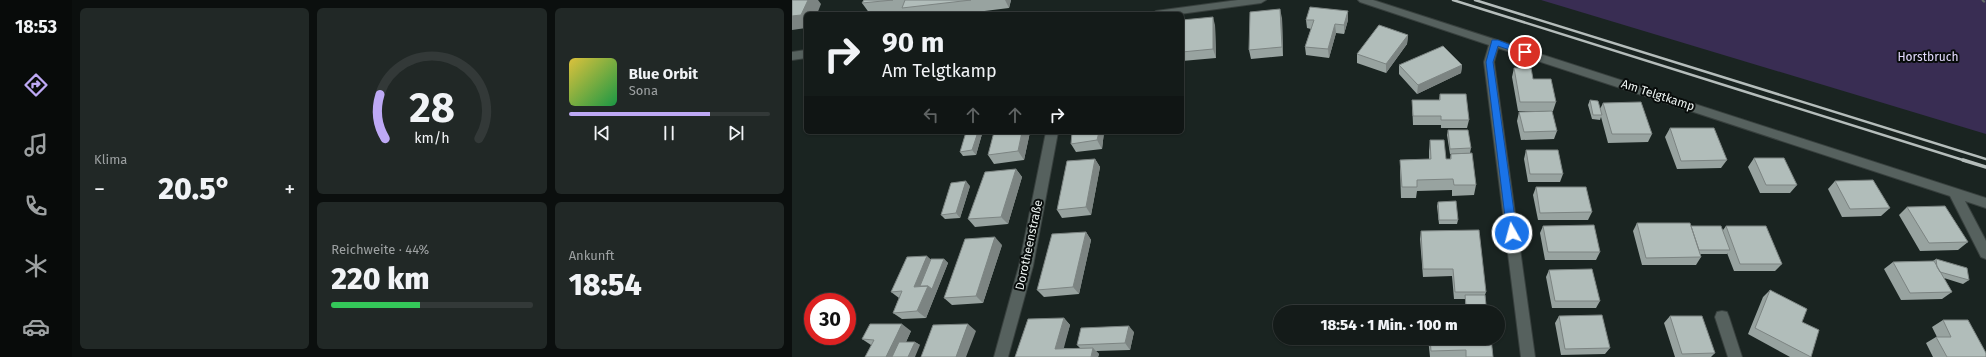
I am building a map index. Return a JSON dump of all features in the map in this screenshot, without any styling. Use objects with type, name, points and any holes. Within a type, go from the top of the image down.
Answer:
[{"type":"street","points":[[1171,12],[1261,0]]},
{"type":"street","name":"Am Telgtkamp","points":[[1363,0],[1986,203]]},
{"type":"street","points":[[1495,42],[1490,62],[1528,357]]},
{"type":"street","points":[[792,56],[804,54]]},
{"type":"street","name":"Dorotheenstraße","points":[[1001,357],[1026,266],[1052,134]]},
{"type":"street","points":[[1953,191],[1986,253]]},
{"type":"street","points":[[1722,317],[1736,357]]},
{"type":"path","points":[[1982,0],[1986,3]]},
{"type":"green space","name":"Horstbruch","points":[[1541,0],[1986,0],[1986,134]]},
{"type":"building","points":[[792,0],[808,0],[801,15],[792,16]]},
{"type":"building","points":[[864,0],[893,0],[862,3]]},
{"type":"building","points":[[905,0],[971,0],[902,8]]},
{"type":"building","points":[[1310,7],[1348,11],[1344,25],[1335,24],[1328,49],[1305,47],[1314,20],[1306,20]]},
{"type":"building","points":[[1280,9],[1282,47],[1249,50],[1250,12]]},
{"type":"building","points":[[1213,17],[1213,49],[1184,52],[1184,20]]},
{"type":"building","points":[[1379,25],[1408,35],[1386,64],[1357,54]]},
{"type":"building","points":[[1443,46],[1462,65],[1418,85],[1399,65]]},
{"type":"building","points":[[1514,68],[1531,68],[1533,79],[1551,79],[1556,102],[1520,102]]},
{"type":"building","points":[[1440,94],[1466,94],[1469,120],[1441,120],[1441,116],[1413,116],[1412,100],[1440,100]]},
{"type":"building","points":[[1590,100],[1598,101],[1602,115],[1593,115]]},
{"type":"building","points":[[1641,102],[1652,134],[1612,134],[1603,103]]},
{"type":"building","points":[[1552,111],[1557,131],[1524,132],[1519,112]]},
{"type":"building","points":[[1670,128],[1714,128],[1727,160],[1681,161]]},
{"type":"building","points":[[1448,130],[1468,130],[1471,148],[1450,149]]},
{"type":"building","points":[[965,134],[977,134],[972,150],[960,152]]},
{"type":"building","points":[[993,134],[1022,134],[1018,151],[988,155]]},
{"type":"building","points":[[1072,134],[1098,134],[1097,140],[1071,144]]},
{"type":"building","points":[[1430,140],[1444,140],[1446,159],[1451,159],[1451,154],[1472,153],[1476,185],[1454,185],[1453,179],[1417,180],[1417,187],[1402,187],[1400,160],[1431,159]]},
{"type":"building","points":[[1526,150],[1558,150],[1563,174],[1530,174]]},
{"type":"building","points":[[1754,158],[1784,158],[1797,185],[1766,185]]},
{"type":"building","points":[[1095,159],[1086,207],[1057,210],[1067,161]]},
{"type":"building","points":[[1016,169],[1001,217],[968,219],[985,172]]},
{"type":"building","points":[[1873,180],[1890,208],[1850,209],[1835,181]]},
{"type":"building","points":[[966,181],[956,213],[941,215],[951,183]]},
{"type":"building","points":[[1536,187],[1586,187],[1592,212],[1540,213]]},
{"type":"building","points":[[1456,201],[1458,220],[1439,220],[1438,202]]},
{"type":"building","points":[[1945,206],[1968,242],[1929,243],[1907,207]]},
{"type":"building","points":[[1637,223],[1690,223],[1701,257],[1646,258]]},
{"type":"building","points":[[1594,225],[1600,252],[1548,252],[1543,226]]},
{"type":"building","points":[[1691,226],[1721,226],[1730,250],[1699,250]]},
{"type":"building","points":[[1726,226],[1766,226],[1782,264],[1740,264]]},
{"type":"building","points":[[1479,230],[1486,292],[1455,292],[1453,269],[1423,269],[1421,231]]},
{"type":"building","points":[[1086,232],[1073,287],[1037,290],[1052,234]]},
{"type":"building","points":[[995,237],[976,296],[944,298],[965,239]]},
{"type":"building","points":[[927,256],[914,287],[928,286],[917,311],[893,313],[902,291],[891,292],[907,257]]},
{"type":"building","points":[[931,259],[944,259],[932,289],[928,286],[920,286]]},
{"type":"building","points":[[1936,259],[1967,268],[1969,280],[1940,272],[1937,267]]},
{"type":"building","points":[[1934,261],[1952,292],[1910,293],[1893,262]]},
{"type":"building","points":[[1592,269],[1600,301],[1555,301],[1549,270]]},
{"type":"building","points":[[1770,290],[1807,309],[1802,322],[1819,330],[1811,357],[1755,328]]},
{"type":"building","points":[[1465,295],[1485,295],[1486,305],[1466,305]]},
{"type":"building","points":[[1602,315],[1610,348],[1565,349],[1559,316]]},
{"type":"building","points":[[1670,316],[1702,316],[1715,353],[1682,354]]},
{"type":"building","points":[[1064,318],[1055,349],[1093,348],[1091,357],[1015,357],[1028,319]]},
{"type":"building","points":[[1943,320],[1968,320],[1986,353],[1986,357],[1947,357],[1936,337],[1951,337]]},
{"type":"building","points":[[870,324],[902,324],[886,357],[865,357],[874,340],[862,339]]},
{"type":"building","points":[[968,324],[956,357],[921,357],[933,325]]},
{"type":"building","points":[[1129,326],[1125,343],[1077,345],[1081,328]]},
{"type":"building","points":[[899,342],[915,342],[908,357],[892,357]]},
{"type":"building","points":[[1431,345],[1492,345],[1493,357],[1466,357],[1466,350],[1431,351]]},
{"type":"railway","points":[[1453,0],[1966,161]]},
{"type":"railway","points":[[1475,0],[1986,159]]},
{"type":"railway","points":[[1963,160],[1986,167]]},
{"type":"route","points":[[1512,233],[1490,62],[1491,53],[1495,42],[1525,52]]}]
